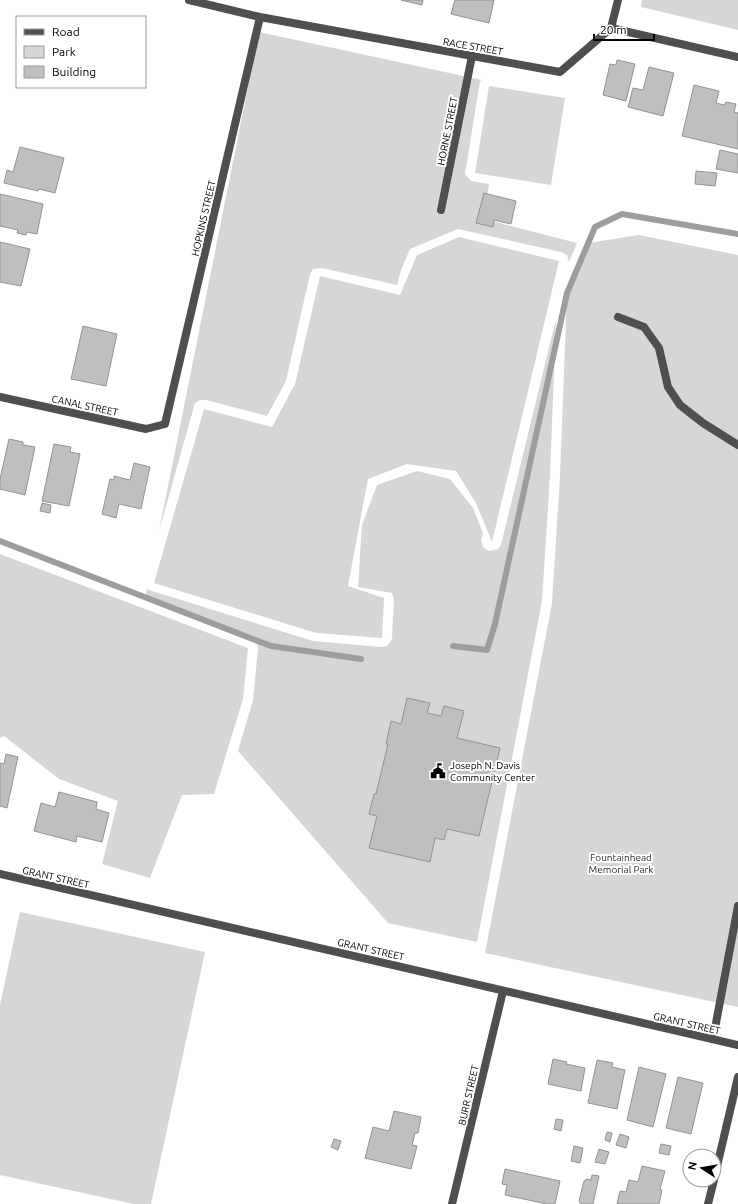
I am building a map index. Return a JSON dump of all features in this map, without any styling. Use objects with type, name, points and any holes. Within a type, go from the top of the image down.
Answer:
[{"type":"street","name":"RACE STREET","points":[[189,0],[260,17],[560,72],[611,28]]},
{"type":"street","points":[[618,0],[611,28],[738,57]]},
{"type":"street","name":"HOPKINS STREET","points":[[165,424],[260,17]]},
{"type":"street","name":"HORNE STREET","points":[[441,210],[472,56]]},
{"type":"street","points":[[618,317],[644,327],[659,348],[668,387],[680,405],[703,423],[738,445]]},
{"type":"street","name":"CANAL STREET","points":[[0,397],[146,429],[165,424]]},
{"type":"street","name":"GRANT STREET","points":[[0,874],[738,1045]]},
{"type":"street","points":[[713,1039],[738,906]]},
{"type":"street","name":"BURR STREET","points":[[452,1204],[503,991]]},
{"type":"street","points":[[721,1148],[738,1077]]},
{"type":"street","points":[[708,1204],[712,1188]]},
{"type":"green space","points":[[642,0],[738,0],[738,30],[641,7]]},
{"type":"green space","points":[[259,32],[482,80],[480,81],[465,174],[471,181],[489,184],[484,219],[577,243],[569,262],[567,255],[561,252],[458,229],[410,249],[401,270],[397,285],[322,268],[313,269],[310,274],[286,381],[267,416],[206,400],[200,400],[195,403],[159,531]]},
{"type":"green space","points":[[489,86],[565,98],[551,185],[475,173]]},
{"type":"green space","name":"Fountainhead Memorial Park","points":[[639,235],[738,255],[738,1007],[485,953],[552,603],[560,476],[567,293],[588,243]]},
{"type":"green space","points":[[459,237],[559,261],[492,542],[476,503],[456,471],[407,464],[368,479],[348,586],[384,598],[382,638],[316,633],[154,583],[204,409],[272,427],[295,384],[320,276],[400,295],[417,255]]},
{"type":"green space","points":[[556,319],[550,475],[542,601],[477,942],[388,923],[238,751],[253,700],[258,649],[257,644],[252,640],[145,599],[147,588],[149,590],[313,641],[381,647],[387,646],[392,639],[394,599],[392,593],[358,587],[362,525],[377,485],[417,471],[450,479],[473,508],[483,533],[481,541],[484,548],[489,551],[498,549],[501,545]]},
{"type":"green space","points":[[0,554],[248,648],[243,699],[214,794],[182,795],[150,878],[102,864],[118,801],[59,779],[4,736],[0,738]]},
{"type":"green space","points":[[20,912],[205,952],[151,1204],[134,1204],[0,1175],[0,1005]]},
{"type":"building","points":[[401,0],[423,0],[422,5]]},
{"type":"building","points":[[455,0],[494,0],[489,23],[451,14]]},
{"type":"building","points":[[617,60],[635,64],[626,101],[603,95],[610,64],[616,65]]},
{"type":"building","points":[[649,67],[674,73],[663,116],[628,107],[633,88],[643,90]]},
{"type":"building","points":[[694,85],[719,91],[716,103],[724,105],[726,102],[736,104],[734,112],[738,113],[738,149],[682,136]]},
{"type":"building","points":[[20,147],[64,158],[55,193],[39,189],[38,191],[4,183],[7,170],[13,172]]},
{"type":"building","points":[[720,150],[738,154],[738,173],[716,169]]},
{"type":"building","points":[[696,171],[717,173],[715,186],[695,184]]},
{"type":"building","points":[[484,193],[516,201],[511,224],[494,220],[493,227],[476,223]]},
{"type":"building","points":[[0,194],[43,204],[37,234],[27,232],[26,235],[17,233],[18,230],[0,226]]},
{"type":"building","points":[[0,242],[30,249],[21,286],[0,282]]},
{"type":"building","points":[[83,326],[117,334],[106,386],[71,379]]},
{"type":"building","points":[[9,439],[23,442],[23,445],[35,447],[25,495],[0,489],[0,479]]},
{"type":"building","points":[[54,444],[71,447],[70,452],[80,454],[69,506],[42,501]]},
{"type":"building","points":[[134,463],[150,467],[141,509],[119,504],[116,518],[102,514],[110,479],[114,480],[114,476],[130,480]]},
{"type":"building","points":[[42,503],[51,505],[50,513],[40,511]]},
{"type":"building","name":"Joseph N. Davis Community Center","points":[[407,698],[430,703],[427,713],[441,716],[444,706],[464,711],[457,738],[500,748],[479,836],[447,829],[444,840],[435,838],[430,862],[369,848],[377,816],[369,814],[374,794],[376,794],[388,744],[386,744],[391,721],[401,724]]},
{"type":"building","points":[[6,754],[18,757],[7,808],[0,806],[0,763],[4,764]]},
{"type":"building","points":[[59,792],[97,802],[96,809],[109,813],[102,842],[77,836],[76,842],[34,831],[41,803],[55,807]]},
{"type":"building","points":[[553,1059],[567,1062],[566,1064],[585,1068],[581,1091],[548,1084]]},
{"type":"building","points":[[597,1060],[613,1063],[612,1067],[625,1070],[617,1109],[588,1103]]},
{"type":"building","points":[[639,1067],[666,1074],[653,1127],[627,1120]]},
{"type":"building","points":[[678,1077],[703,1083],[691,1134],[666,1128]]},
{"type":"building","points":[[394,1111],[421,1117],[418,1133],[415,1133],[412,1145],[417,1146],[411,1169],[365,1158],[373,1127],[389,1131]]},
{"type":"building","points":[[556,1119],[563,1120],[561,1131],[554,1129]]},
{"type":"building","points":[[607,1132],[612,1133],[610,1142],[605,1140]]},
{"type":"building","points":[[620,1134],[629,1137],[626,1148],[616,1145]]},
{"type":"building","points":[[334,1139],[341,1141],[338,1150],[331,1147]]},
{"type":"building","points":[[661,1144],[671,1146],[669,1155],[659,1153]]},
{"type":"building","points":[[574,1146],[583,1148],[580,1163],[571,1161]]},
{"type":"building","points":[[599,1149],[609,1152],[605,1164],[595,1162]]},
{"type":"building","points":[[642,1166],[665,1171],[660,1189],[662,1190],[659,1204],[617,1204],[620,1191],[626,1192],[629,1180],[638,1182]]},
{"type":"building","points":[[505,1169],[560,1181],[555,1204],[547,1204],[505,1195],[507,1185],[502,1184]]},
{"type":"building","points":[[592,1175],[599,1176],[593,1204],[581,1204],[579,1201],[584,1181],[587,1179],[591,1180]]},
{"type":"waterway","points":[[453,646],[487,650],[495,624],[567,293],[595,227],[622,214],[738,234]]},
{"type":"waterway","points":[[0,541],[271,646],[361,659]]},
{"type":"place","name":"Joseph N. Davis Community Center","points":[[438,771]]}]
